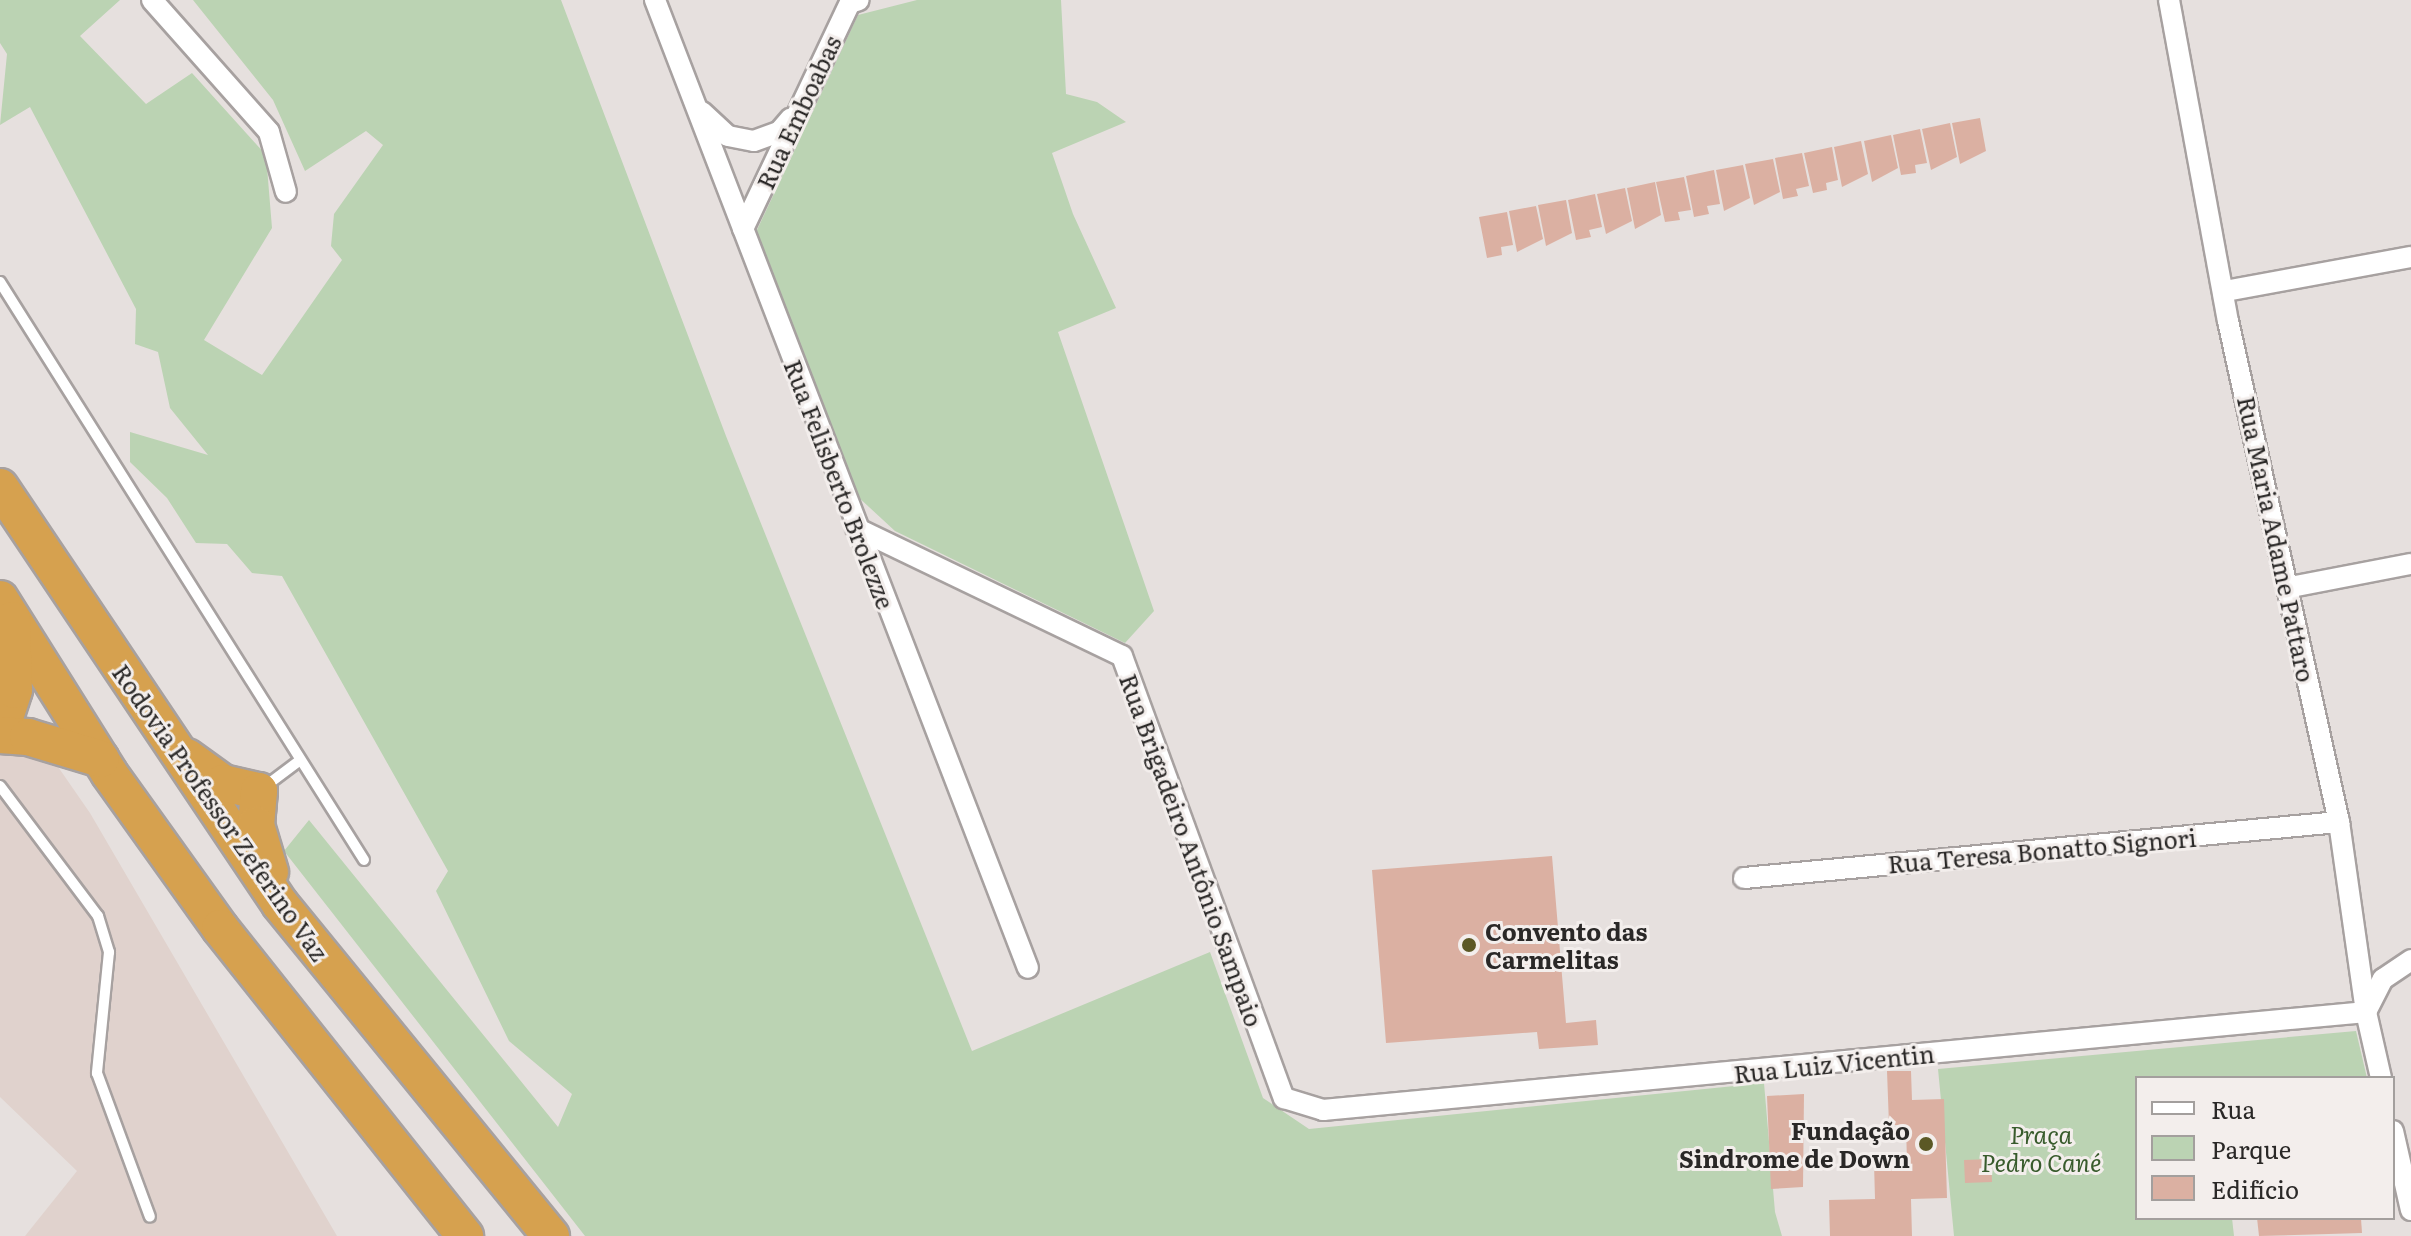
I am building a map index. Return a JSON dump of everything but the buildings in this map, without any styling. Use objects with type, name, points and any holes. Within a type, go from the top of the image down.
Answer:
[{"type":"highway","name":"Rodovia Professor Zeferino Vaz","points":[[0,487],[167,741],[280,904],[551,1236]]},
{"type":"highway","points":[[6,608],[14,690],[0,734],[28,737],[101,759]]},
{"type":"highway","points":[[6,608],[101,759],[220,928],[465,1236]]},
{"type":"highway","points":[[167,741],[223,783],[259,791],[256,825],[280,904]]},
{"type":"street","points":[[152,0],[269,132],[286,192]]},
{"type":"street","name":"Rua Felisberto Brolezze","points":[[655,0],[1028,968]]},
{"type":"street","name":"Rua Maria Adame Pattaro","points":[[2169,0],[2225,291],[2339,822],[2366,1012],[2381,1076]]},
{"type":"street","name":"Rua Emboabas","points":[[743,229],[853,1]]},
{"type":"street","points":[[696,106],[728,136],[754,141],[779,132],[801,106]]},
{"type":"street","points":[[2225,291],[2411,257]]},
{"type":"street","name":"Rua Brigadeiro Antônio Sampaio","points":[[856,528],[1122,656],[1264,1051]]},
{"type":"street","points":[[2291,587],[2411,564]]},
{"type":"street","name":"Rua Teresa Bonatto Signori","points":[[1744,878],[2339,822]]},
{"type":"street","points":[[2366,1012],[2383,979],[2411,960]]},
{"type":"street","name":"Rua Luiz Vicentin","points":[[1264,1051],[1284,1098],[1323,1110],[2366,1012]]},
{"type":"street","points":[[2395,1140],[2411,1210]]},
{"type":"lane","points":[[0,282],[364,860]]},
{"type":"lane","points":[[259,791],[299,761]]},
{"type":"lane","points":[[0,786],[98,916],[109,952],[97,1073],[150,1217]]},
{"type":"shaded area","points":[[0,683],[90,813],[337,1236],[25,1236],[77,1171],[0,1097]]},
{"type":"green space","points":[[0,0],[120,0],[80,36],[146,104],[192,73],[266,155],[272,228],[204,340],[262,375],[342,260],[331,246],[334,214],[383,145],[366,131],[305,171],[273,100],[193,0],[561,0],[726,436],[972,1051],[1210,952],[1263,1098],[1309,1129],[1764,1083],[1775,1212],[1782,1236],[585,1236],[284,851],[309,820],[558,1127],[572,1094],[509,1041],[436,891],[448,871],[282,576],[252,573],[227,544],[196,543],[167,498],[130,462],[130,432],[208,455],[170,408],[158,352],[135,344],[136,309],[30,107],[0,125],[7,54],[0,43]]},
{"type":"green space","points":[[917,0],[1061,0],[1066,94],[1097,102],[1126,122],[1052,153],[1073,214],[1116,308],[1058,332],[1154,611],[1125,643],[895,531],[856,495],[756,232],[858,15]]},
{"type":"green space","name":"Praça Pedro Cané","points":[[2356,1031],[2367,1076],[2135,1076],[2135,1220],[2232,1220],[2234,1236],[1954,1236],[1938,1069]]},
{"type":"place","name":"Convento das Carmelitas","points":[[1469,945]]},
{"type":"place","name":"Fundação Sindrome de Down","points":[[1926,1144]]}]
